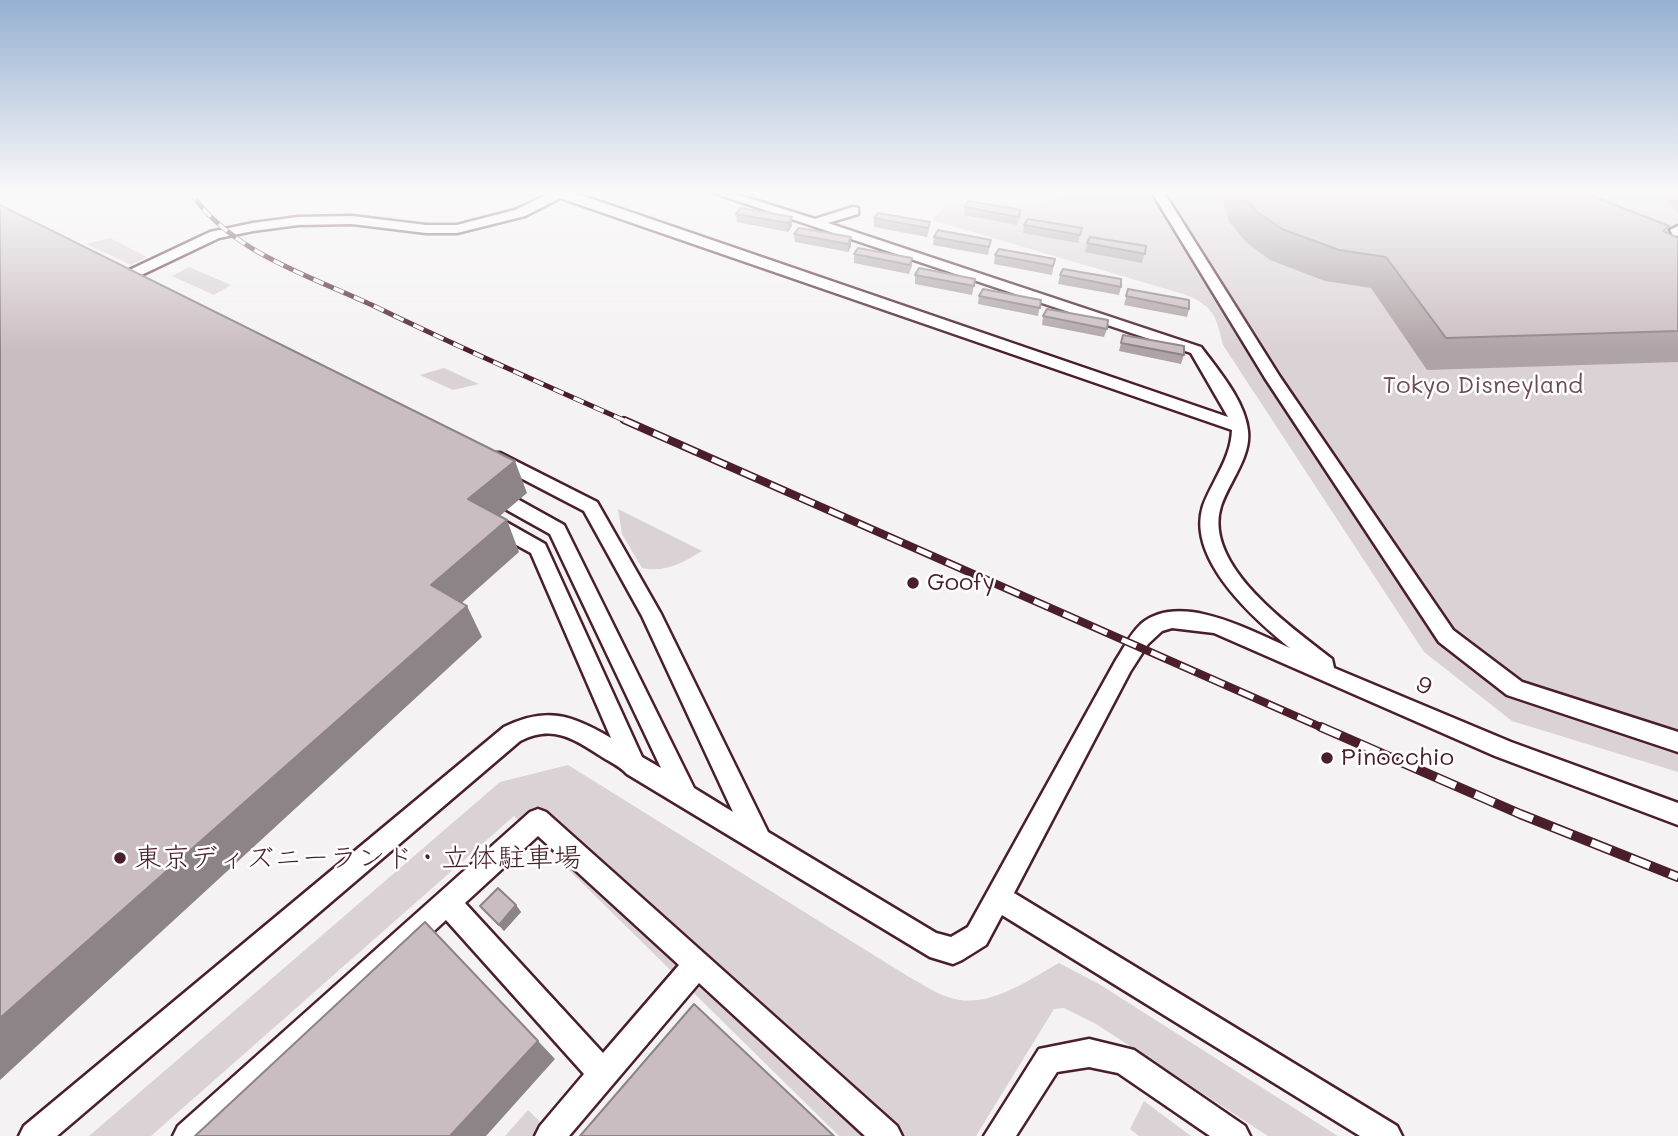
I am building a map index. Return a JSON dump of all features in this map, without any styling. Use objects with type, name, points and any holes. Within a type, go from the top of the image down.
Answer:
[{"type":"lane","points":[[119,285],[128,276],[196,244]]},
{"type":"lane","points":[[711,244],[1239,427]]},
{"type":"lane","points":[[878,244],[1196,350],[1219,384],[1239,427],[1237,450],[1210,515],[1213,541],[1223,564],[1256,608],[1344,681]]},
{"type":"lane","points":[[1190,244],[1273,378],[1446,636],[1515,689],[1678,742]]},
{"type":"lane","points":[[479,450],[591,507],[651,614],[759,841]]},
{"type":"lane","points":[[513,505],[557,530],[687,798]]},
{"type":"lane","points":[[492,523],[538,549],[635,766]]},
{"type":"lane","name":"9","points":[[997,897],[1119,672],[1149,628],[1164,622],[1194,620],[1218,626],[1619,794],[1678,814]]},
{"type":"lane","points":[[34,1136],[512,734],[534,723],[560,724],[586,735],[930,944],[953,951],[977,936],[997,897],[1387,1136]]},
{"type":"lane","points":[[188,1136],[538,820],[887,1136]]},
{"type":"lane","points":[[447,902],[603,1074]]},
{"type":"lane","points":[[550,1136],[697,965]]},
{"type":"lane","points":[[999,1136],[1049,1059],[1089,1053],[1124,1060],[1236,1136]]},
{"type":"green space","points":[[86,244],[122,244],[147,257],[131,265]]},
{"type":"green space","name":"Tokyo Disneyland","points":[[1013,244],[1678,244],[1678,772],[1512,721],[1424,652],[1223,345],[1212,312],[1201,302],[1183,294]]},
{"type":"green space","points":[[189,267],[231,285],[214,295],[172,276]]},
{"type":"green space","points":[[444,368],[479,384],[453,390],[420,375]]},
{"type":"green space","points":[[618,509],[702,551],[666,568],[642,568],[622,534]]},
{"type":"green space","points":[[568,765],[938,993],[962,1000],[991,997],[1020,985],[1059,963],[1099,984],[1338,1136],[1268,1136],[1096,1024],[1064,1008],[1054,1009],[976,1136],[839,1136],[514,816],[151,1136],[89,1136],[500,782]]},
{"type":"green space","points":[[1144,1101],[1191,1136],[1139,1136],[1130,1129]]},
{"type":"green space","points":[[528,1110],[554,1136],[505,1136]]},
{"type":"building","name":"東京ディズニーランド・立体駐車場","points":[[0,244],[78,244],[515,461],[468,499],[507,520],[431,585],[467,606],[0,1018]]},
{"type":"building","points":[[1092,244],[1146,246],[1145,254]]},
{"type":"building","points":[[1323,244],[1678,244],[1678,331],[1446,338],[1386,257],[1339,250]]},
{"type":"building","points":[[858,248],[912,258],[910,265],[854,254]]},
{"type":"building","points":[[999,249],[1055,259],[1053,266],[995,255]]},
{"type":"building","points":[[919,268],[975,279],[974,286],[915,275]]},
{"type":"building","points":[[1063,269],[1121,279],[1121,287],[1060,275]]},
{"type":"building","points":[[983,289],[1041,300],[1040,308],[979,296]]},
{"type":"building","points":[[1128,289],[1189,300],[1189,309],[1126,296]]},
{"type":"building","points":[[1047,309],[1108,320],[1107,329],[1043,316]]},
{"type":"building","points":[[1123,335],[1184,346],[1184,355],[1121,343]]},
{"type":"building","points":[[498,888],[516,905],[499,925],[480,906]]},
{"type":"building","points":[[425,922],[538,1041],[450,1136],[195,1136]]},
{"type":"building","points":[[694,1004],[834,1136],[580,1136]]},
{"type":"railway","points":[[245,244],[297,272],[628,422]]},
{"type":"railway","points":[[624,420],[1325,729]]},
{"type":"railway","points":[[1321,727],[1520,814],[1678,877]]},
{"type":"place","name":"Goofy","points":[[913,583]]},
{"type":"place","name":"Pinocchio","points":[[1327,758]]},
{"type":"place","name":"東京ディズニーランド・立体駐車場","points":[[120,858]]}]
